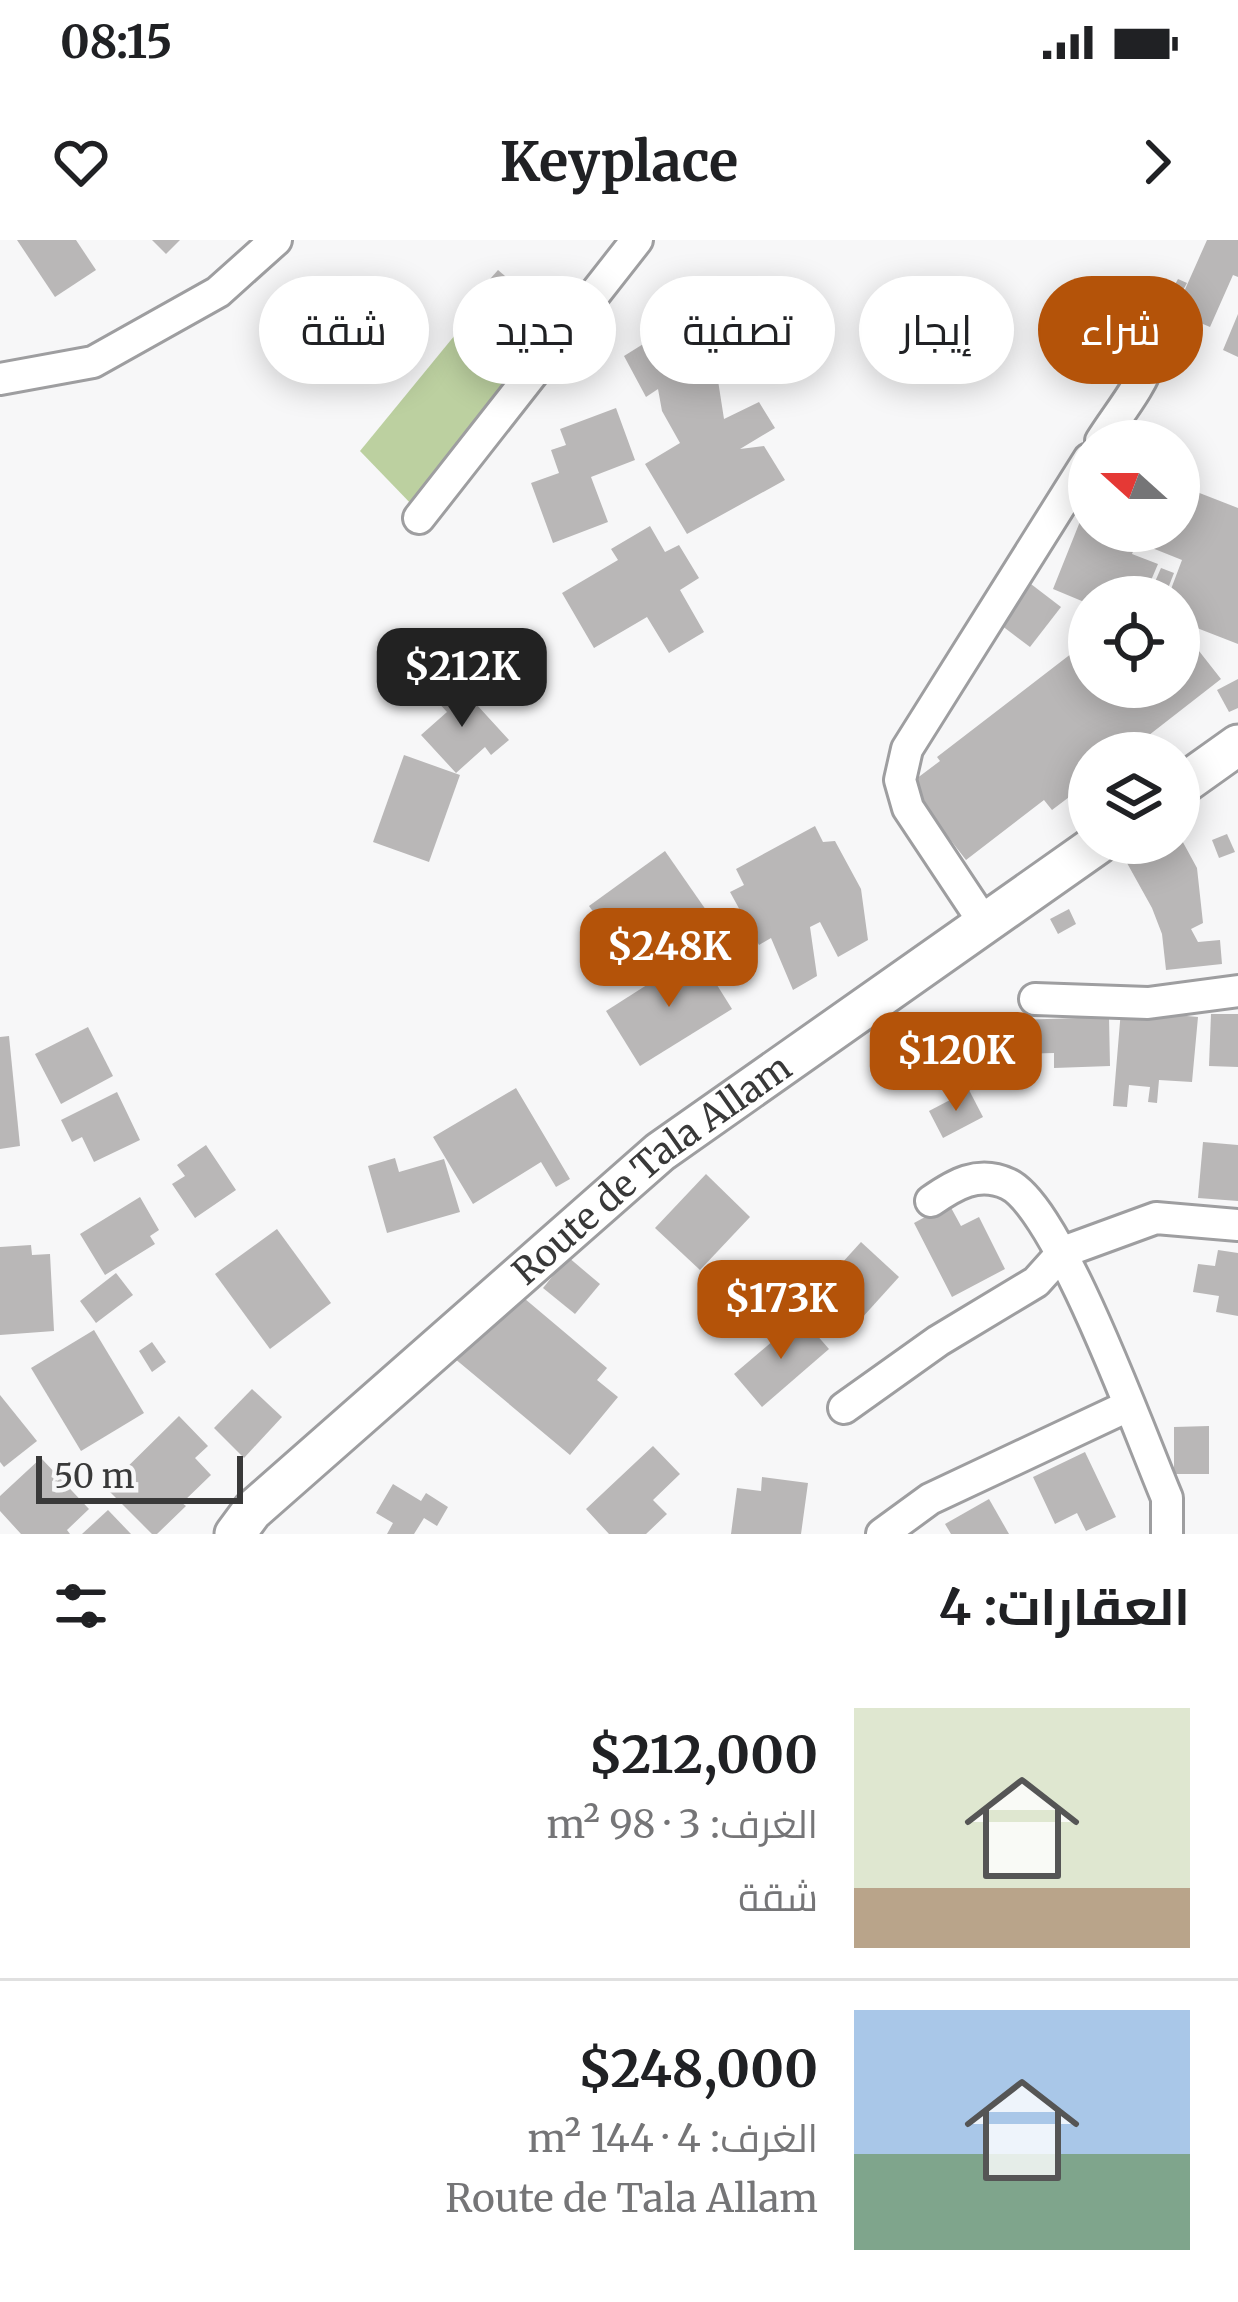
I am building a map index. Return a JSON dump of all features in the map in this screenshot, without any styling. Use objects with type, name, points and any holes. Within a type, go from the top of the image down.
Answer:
[{"type":"main road","points":[[1200,772],[1238,745]]},
{"type":"main road","name":"Route de Tala Allam","points":[[235,1534],[252,1511],[660,1152],[1069,864]]},
{"type":"street","points":[[0,379],[93,362],[218,292],[276,240]]},
{"type":"street","points":[[419,518],[637,240]]},
{"type":"street","points":[[1114,420],[1138,384]]},
{"type":"street","points":[[985,924],[908,808],[900,780],[907,749],[1068,492]]},
{"type":"street","points":[[1035,999],[1148,1003],[1238,991]]},
{"type":"street","points":[[931,1201],[964,1178],[1006,1183],[1032,1204],[1063,1252],[1167,1498],[1167,1534]]},
{"type":"street","points":[[844,1408],[938,1341],[1036,1282],[1063,1252],[1156,1218],[1238,1225]]},
{"type":"street","points":[[882,1534],[931,1498],[1128,1406]]},
{"type":"green space","points":[[453,337],[453,384],[523,384],[415,508],[360,451],[415,384],[429,384],[429,367]]},
{"type":"building","points":[[17,240],[76,240],[96,270],[55,297]]},
{"type":"building","points":[[152,240],[180,240],[166,254]]},
{"type":"building","points":[[1207,240],[1238,240],[1238,277],[1233,275],[1210,327],[1203,324],[1203,276],[1191,276]]},
{"type":"building","points":[[1238,314],[1238,357],[1223,350]]},
{"type":"building","points":[[640,346],[640,384],[719,384],[724,419],[759,402],[775,428],[740,449],[764,446],[785,480],[687,534],[645,464],[680,443],[662,411],[658,389],[646,397],[624,356]]},
{"type":"building","points":[[616,408],[635,460],[591,477],[608,522],[553,543],[531,483],[559,473],[551,450],[566,445],[560,429]]},
{"type":"building","points":[[1200,493],[1238,508],[1238,644],[1200,629],[1200,576],[1176,576],[1182,560],[1162,552],[1200,552]]},
{"type":"building","points":[[650,526],[665,552],[679,545],[699,578],[680,590],[704,632],[669,653],[647,617],[594,648],[562,593],[618,560],[611,549]]},
{"type":"building","points":[[1068,552],[1133,552],[1158,564],[1153,576],[1068,576],[1068,595],[1053,589]]},
{"type":"building","points":[[1027,581],[1061,607],[1030,647],[997,622]]},
{"type":"building","points":[[1200,652],[1221,679],[1200,695]]},
{"type":"building","points":[[1068,656],[1068,708],[1184,708],[1153,732],[1068,732],[1068,798],[1052,810],[1044,800],[966,860],[908,785],[940,761],[937,757]]},
{"type":"building","points":[[1238,679],[1238,708],[1229,712],[1217,690]]},
{"type":"building","points":[[455,681],[509,740],[491,755],[485,747],[456,773],[421,735],[447,712],[435,699]]},
{"type":"building","points":[[404,755],[460,775],[429,862],[373,842]]},
{"type":"building","points":[[815,826],[823,842],[835,841],[861,889],[868,940],[838,957],[820,922],[810,927],[817,976],[793,990],[771,938],[759,945],[730,892],[744,885],[736,869]]},
{"type":"building","points":[[1227,834],[1235,852],[1219,858],[1212,840]]},
{"type":"building","points":[[665,851],[706,910],[631,964],[589,906]]},
{"type":"building","points":[[1128,864],[1195,864],[1203,923],[1191,929],[1198,942],[1220,940],[1222,964],[1166,970],[1162,934]]},
{"type":"building","points":[[1069,909],[1076,924],[1058,934],[1050,919]]},
{"type":"building","points":[[697,953],[732,1009],[640,1066],[606,1011]]},
{"type":"building","points":[[1121,1010],[1198,1017],[1192,1082],[1159,1080],[1157,1103],[1148,1102],[1150,1087],[1129,1085],[1127,1107],[1113,1106]]},
{"type":"building","points":[[1211,1014],[1238,1014],[1238,1067],[1209,1066]]},
{"type":"building","points":[[1109,1017],[1110,1066],[1054,1068],[1054,1053],[1013,1054],[1012,1020]]},
{"type":"building","points":[[88,1027],[113,1076],[61,1104],[35,1054]]},
{"type":"building","points":[[9,1036],[20,1146],[0,1149],[0,1037]]},
{"type":"building","points":[[516,1088],[570,1179],[556,1187],[541,1162],[473,1204],[433,1137]]},
{"type":"building","points":[[969,1090],[983,1117],[943,1138],[929,1111]]},
{"type":"building","points":[[117,1092],[140,1140],[94,1162],[82,1137],[72,1142],[61,1120]]},
{"type":"building","points":[[1203,1142],[1238,1145],[1238,1201],[1198,1198]]},
{"type":"building","points":[[206,1145],[236,1190],[195,1218],[172,1184],[185,1176],[177,1165]]},
{"type":"building","points":[[395,1158],[399,1172],[444,1159],[460,1212],[387,1233],[368,1166]]},
{"type":"building","points":[[706,1174],[750,1217],[700,1270],[655,1228]]},
{"type":"building","points":[[140,1197],[159,1230],[150,1236],[155,1244],[105,1275],[80,1234]]},
{"type":"building","points":[[949,1204],[961,1226],[979,1217],[1005,1269],[952,1297],[914,1223]]},
{"type":"building","points":[[277,1229],[331,1303],[270,1349],[215,1274]]},
{"type":"building","points":[[861,1242],[899,1277],[860,1320],[822,1285]]},
{"type":"building","points":[[31,1245],[32,1255],[50,1254],[54,1331],[0,1335],[0,1247]]},
{"type":"building","points":[[1218,1250],[1238,1253],[1238,1316],[1216,1312],[1219,1296],[1193,1292],[1198,1264],[1215,1266]]},
{"type":"building","points":[[568,1257],[600,1284],[575,1314],[543,1288]]},
{"type":"building","points":[[116,1273],[133,1295],[96,1323],[80,1301]]},
{"type":"building","points":[[512,1288],[607,1368],[597,1380],[618,1397],[570,1455],[454,1358]]},
{"type":"building","points":[[801,1317],[829,1349],[762,1407],[734,1374]]},
{"type":"building","points":[[94,1330],[144,1413],[81,1451],[31,1368]]},
{"type":"building","points":[[152,1342],[166,1362],[152,1372],[139,1351]]},
{"type":"building","points":[[252,1389],[282,1417],[244,1458],[214,1428]]},
{"type":"building","points":[[0,1395],[37,1441],[4,1467],[0,1462]]},
{"type":"building","points":[[179,1416],[208,1446],[195,1458],[211,1475],[182,1503],[186,1506],[152,1534],[106,1488]]},
{"type":"building","points":[[1209,1426],[1209,1474],[1174,1474],[1174,1427]]},
{"type":"building","points":[[653,1446],[680,1474],[653,1500],[667,1514],[646,1534],[609,1534],[586,1509]]},
{"type":"building","points":[[1085,1452],[1116,1517],[1086,1531],[1077,1513],[1055,1524],[1033,1477]]},
{"type":"building","points":[[41,1458],[89,1509],[67,1530],[70,1534],[21,1534],[0,1511],[0,1496]]},
{"type":"building","points":[[762,1477],[808,1483],[801,1534],[731,1534],[737,1488],[761,1491]]},
{"type":"building","points":[[393,1484],[421,1501],[426,1493],[448,1507],[437,1526],[424,1518],[414,1534],[387,1534],[393,1523],[376,1513]]},
{"type":"building","points":[[989,1499],[1009,1534],[951,1534],[945,1524]]},
{"type":"building","points":[[108,1510],[131,1534],[82,1534]]}]
